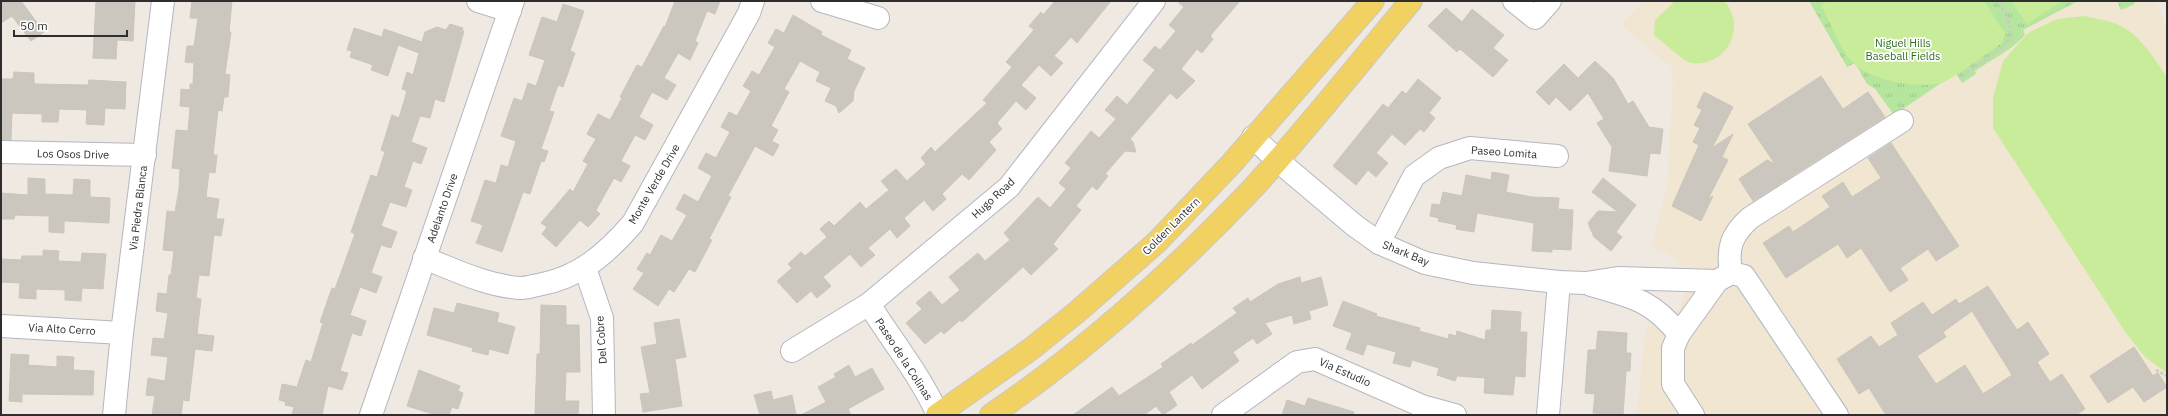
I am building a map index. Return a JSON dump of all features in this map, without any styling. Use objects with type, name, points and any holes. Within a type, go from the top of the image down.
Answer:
[{"type":"main road","name":"Golden Lantern","points":[[938,415],[1031,348],[1122,274],[1197,200],[1373,1]]},
{"type":"main road","points":[[991,415],[1084,348],[1131,307],[1216,225],[1277,160],[1411,1]]},
{"type":"street","name":"Via Piedra Blanca","points":[[114,415],[122,333],[163,1]]},
{"type":"street","points":[[478,1],[512,6]]},
{"type":"street","name":"Monte Verde Drive","points":[[424,258],[483,281],[521,288],[556,282],[585,268],[612,248],[632,223],[749,13],[753,1]]},
{"type":"street","points":[[822,1],[878,18]]},
{"type":"street","name":"Hugo Road","points":[[792,351],[869,304],[1009,187],[1154,1]]},
{"type":"street","points":[[1514,1],[1535,18],[1550,1]]},
{"type":"street","name":"Adelanto Drive","points":[[371,415],[512,6]]},
{"type":"street","points":[[1693,415],[1673,384],[1673,348],[1679,334],[1724,277],[1728,255],[1736,230],[1750,218],[1902,121]]},
{"type":"street","name":"Shark Bay","points":[[1254,137],[1277,160],[1379,243],[1425,263],[1473,273],[1559,282],[1586,283]]},
{"type":"street","name":"Paseo Lomita","points":[[1379,243],[1414,176],[1440,158],[1470,148],[1557,156]]},
{"type":"street","name":"Los Osos Drive","points":[[1,152],[145,156]]},
{"type":"street","name":"Del Cobre","points":[[585,268],[602,318],[604,415]]},
{"type":"street","points":[[1586,283],[1618,278],[1744,276],[1837,415]]},
{"type":"street","points":[[1548,415],[1559,282]]},
{"type":"street","points":[[1586,283],[1646,303],[1666,318],[1679,334]]},
{"type":"street","name":"Paseo de la Colinas","points":[[869,304],[890,338],[926,390],[938,415]]},
{"type":"street","name":"Via Alto Cerro","points":[[1,326],[122,333]]},
{"type":"street","name":"Via Estudio","points":[[1223,415],[1297,362],[1315,359],[1422,406],[1455,415]]},
{"type":"path","points":[[1959,78],[2003,47],[2011,36],[2007,15],[1998,1]]},
{"type":"path","points":[[2156,370],[2167,376]]},
{"type":"shaded area","points":[[1643,1],[1809,1],[1846,67],[1855,63],[1867,84],[1875,89],[1894,115],[1956,73],[1962,83],[1976,74],[1975,71],[1981,66],[2016,45],[2023,30],[2078,1],[2117,1],[2121,10],[2136,1],[2155,1],[2167,26],[2167,415],[1637,415],[1646,327],[1660,325],[1674,314],[1681,305],[1686,285],[1683,272],[1675,259],[1652,247],[1667,186],[1673,83],[1671,67],[1621,25]]},
{"type":"green space","points":[[1675,1],[1724,1],[1731,11],[1734,22],[1730,44],[1723,52],[1714,59],[1703,63],[1691,63],[1678,55],[1654,35],[1655,20]]},
{"type":"green space","name":"Niguel Hills Baseball Fields","points":[[1809,1],[2078,1],[2023,30],[2025,35],[2020,41],[1975,71],[1976,74],[1962,83],[1956,73],[1894,115],[1875,89],[1867,84],[1855,63],[1847,67]]},
{"type":"green space","name":"Niguel Hills Baseball Fields","points":[[1827,1],[1984,1],[2005,33],[2002,43],[1946,81],[1930,85],[1917,85],[1891,81],[1866,72],[1856,65],[1844,52],[1821,5]]},
{"type":"green space","points":[[2011,1],[2062,1],[2027,24]]},
{"type":"green space","points":[[2117,1],[2136,1],[2133,5],[2121,10]]},
{"type":"green space","points":[[2084,16],[2114,23],[2131,32],[2145,46],[2167,77],[2167,373],[2145,357],[2126,333],[1993,128],[1993,98],[2003,61],[2028,33],[2057,19]]},
{"type":"building","points":[[1,1],[21,1],[44,32],[31,41],[12,16],[1,23]]},
{"type":"building","points":[[96,1],[135,1],[133,41],[117,40],[116,59],[93,58]]},
{"type":"building","points":[[192,1],[232,1],[229,32],[231,32],[225,74],[230,75],[228,97],[224,97],[222,111],[218,110],[213,155],[217,155],[215,173],[209,172],[206,197],[219,199],[216,219],[224,219],[221,236],[214,235],[209,276],[199,275],[196,298],[201,299],[197,334],[214,336],[212,351],[195,349],[189,401],[183,400],[181,415],[152,415],[155,396],[146,395],[148,378],[165,381],[168,357],[151,355],[153,338],[164,339],[168,313],[156,311],[158,293],[167,294],[174,251],[163,250],[167,211],[175,212],[179,189],[180,169],[172,168],[176,130],[188,131],[190,107],[180,106],[181,89],[190,90],[190,84],[193,84],[194,63],[185,62],[187,46],[194,46],[198,18],[190,18]]},
{"type":"building","points":[[675,1],[720,1],[715,14],[707,11],[695,41],[698,43],[690,60],[678,53],[664,78],[676,85],[667,100],[652,92],[639,117],[653,125],[645,140],[635,135],[621,161],[630,166],[621,182],[614,178],[596,210],[600,214],[588,227],[580,220],[556,247],[542,234],[547,227],[541,223],[570,189],[573,192],[588,164],[583,161],[596,139],[587,134],[598,114],[610,120],[637,65],[642,67],[664,26],[665,27]]},
{"type":"building","points":[[1055,1],[1111,1],[1077,43],[1071,37],[1054,56],[1063,63],[1051,76],[1039,65],[1021,85],[1036,98],[1026,110],[1016,101],[997,123],[1002,129],[989,142],[996,150],[969,180],[962,174],[942,194],[946,199],[933,211],[924,200],[904,218],[910,226],[897,238],[890,229],[868,248],[875,255],[861,267],[850,254],[823,277],[831,286],[817,298],[811,291],[797,303],[777,281],[792,268],[788,264],[801,252],[805,256],[827,237],[820,229],[829,221],[834,226],[860,202],[866,209],[889,190],[881,181],[896,169],[907,181],[926,164],[921,158],[931,147],[935,152],[987,103],[983,100],[1012,67],[1006,62],[1034,30],[1029,26],[1041,12],[1043,15]]},
{"type":"building","points":[[1177,1],[1240,1],[1210,36],[1213,39],[1202,53],[1197,49],[1181,69],[1195,81],[1177,99],[1170,93],[1130,139],[1133,142],[1136,152],[1125,151],[1105,174],[1108,176],[1097,190],[1092,186],[1076,206],[1081,210],[1053,244],[1058,249],[1031,275],[1023,267],[962,322],[960,320],[944,334],[941,331],[925,344],[906,323],[922,309],[916,303],[930,291],[942,305],[960,290],[949,277],[978,253],[985,261],[1010,240],[1004,233],[1038,197],[1050,208],[1066,189],[1059,183],[1071,168],[1065,163],[1091,131],[1099,138],[1116,119],[1105,110],[1117,96],[1127,105],[1155,70],[1143,60],[1155,46],[1160,50],[1176,31],[1169,25],[1184,7]]},
{"type":"building","points":[[563,4],[584,11],[570,51],[575,53],[563,87],[558,85],[549,111],[554,112],[541,149],[548,151],[544,162],[541,161],[530,194],[523,192],[502,252],[476,243],[483,225],[471,221],[485,180],[496,183],[501,165],[508,167],[516,141],[501,136],[514,98],[522,101],[528,83],[536,86],[545,60],[529,55],[542,17],[557,22]]},
{"type":"building","points":[[1446,8],[1462,22],[1472,9],[1504,35],[1493,48],[1508,60],[1493,77],[1460,49],[1457,52],[1428,26]]},
{"type":"building","points":[[793,15],[822,32],[821,35],[851,50],[847,59],[865,68],[854,91],[853,101],[839,113],[836,106],[825,101],[831,88],[816,81],[820,72],[800,61],[784,89],[789,92],[771,126],[778,130],[772,141],[779,145],[773,156],[755,146],[728,196],[731,197],[709,239],[712,240],[695,272],[689,269],[674,292],[669,289],[658,306],[633,289],[644,273],[637,269],[647,253],[650,255],[661,235],[672,241],[687,215],[676,209],[684,194],[698,202],[712,176],[698,168],[706,153],[716,158],[730,132],[721,127],[729,112],[737,116],[751,91],[743,86],[752,71],[759,75],[775,47],[768,43],[776,29],[784,33]]},
{"type":"building","points":[[450,24],[463,28],[462,31],[464,31],[444,102],[435,99],[430,118],[420,116],[411,142],[427,148],[421,164],[413,161],[404,187],[412,190],[406,207],[390,202],[381,226],[397,232],[391,248],[381,245],[371,273],[382,277],[376,293],[360,287],[350,315],[366,321],[361,336],[352,333],[340,371],[348,373],[342,390],[328,386],[322,415],[292,415],[294,407],[285,405],[286,402],[279,400],[282,384],[297,387],[306,360],[311,362],[323,323],[320,322],[332,288],[335,289],[355,234],[351,232],[371,175],[377,177],[385,152],[381,150],[392,115],[399,118],[407,91],[402,89],[407,72],[413,75],[419,53],[398,45],[388,76],[371,70],[373,65],[350,57],[352,51],[347,50],[354,28],[382,37],[384,29],[422,42],[425,32],[437,27],[446,30]]},
{"type":"building","points":[[1595,61],[1613,78],[1628,104],[1633,101],[1649,127],[1663,129],[1660,154],[1650,153],[1647,176],[1609,171],[1612,147],[1597,123],[1604,119],[1588,93],[1570,111],[1556,97],[1549,105],[1536,92],[1564,64],[1578,78]]},
{"type":"building","points":[[14,72],[34,73],[34,84],[88,85],[89,80],[126,82],[125,109],[105,108],[104,125],[86,124],[87,110],[59,109],[58,122],[42,122],[42,114],[12,113],[11,140],[1,140],[1,79],[13,79]]},
{"type":"building","points":[[1821,76],[1843,109],[1868,92],[1885,117],[1753,201],[1739,179],[1767,160],[1775,164],[1748,124]]},
{"type":"building","points":[[1418,79],[1441,98],[1429,113],[1435,118],[1424,132],[1420,129],[1405,145],[1392,134],[1376,153],[1388,163],[1376,177],[1368,170],[1356,185],[1333,166],[1383,104],[1388,108],[1402,91],[1406,94]]},
{"type":"building","points":[[1704,92],[1733,107],[1712,148],[1733,134],[1722,157],[1728,160],[1708,199],[1713,196],[1701,221],[1672,206],[1699,145],[1693,142],[1700,128],[1694,125],[1702,110],[1697,107]]},
{"type":"building","points":[[1891,143],[1959,246],[1936,261],[1928,249],[1900,268],[1908,280],[1890,292],[1861,248],[1847,258],[1838,244],[1786,278],[1763,243],[1789,226],[1793,232],[1830,207],[1822,196],[1843,182],[1852,197],[1881,178],[1868,158]]},
{"type":"building","points":[[1492,172],[1509,175],[1506,192],[1532,197],[1559,198],[1558,209],[1573,210],[1571,250],[1552,249],[1552,252],[1532,251],[1534,223],[1477,213],[1474,232],[1456,229],[1457,225],[1438,221],[1439,218],[1430,216],[1432,204],[1440,205],[1443,192],[1462,196],[1466,175],[1491,180]]},
{"type":"building","points":[[28,178],[45,179],[45,194],[73,195],[74,179],[90,180],[90,197],[110,198],[109,223],[64,221],[64,233],[49,232],[49,216],[15,215],[14,219],[1,219],[1,193],[28,195]]},
{"type":"building","points":[[1603,178],[1636,205],[1616,232],[1622,237],[1611,251],[1594,237],[1588,223],[1598,211],[1618,212],[1592,192]]},
{"type":"building","points":[[43,250],[59,251],[58,261],[81,262],[82,253],[106,254],[103,289],[82,288],[81,301],[65,300],[65,290],[36,289],[36,299],[19,298],[20,283],[1,282],[1,259],[21,260],[22,256],[43,256]]},
{"type":"building","points":[[1300,277],[1301,283],[1321,277],[1328,305],[1309,311],[1311,319],[1294,324],[1292,315],[1265,323],[1272,334],[1257,344],[1253,338],[1233,352],[1239,361],[1202,389],[1192,375],[1169,392],[1177,405],[1163,415],[1156,406],[1144,415],[1073,415],[1112,387],[1119,396],[1163,367],[1161,364],[1191,343],[1192,345],[1237,313],[1233,308],[1248,298],[1250,302],[1278,284]]},
{"type":"building","points":[[1988,286],[2017,330],[2028,322],[2049,354],[2037,362],[2050,382],[2062,374],[2085,409],[2076,415],[1886,415],[1869,388],[1859,394],[1837,359],[1871,336],[1879,347],[1898,335],[1891,323],[1923,302],[1932,315],[1956,299],[1959,304]],"holes":[[[1972,311],[2012,375],[1983,394],[1965,365],[1936,384],[1917,356],[1946,337],[1943,332]]]},
{"type":"building","points":[[1343,301],[1377,314],[1376,316],[1420,328],[1419,331],[1448,339],[1449,334],[1456,336],[1457,331],[1485,340],[1486,330],[1491,330],[1492,310],[1521,312],[1520,332],[1527,332],[1525,377],[1515,376],[1513,395],[1484,393],[1485,378],[1457,376],[1455,381],[1437,375],[1439,368],[1412,360],[1410,367],[1393,363],[1396,352],[1367,344],[1363,355],[1346,349],[1352,333],[1333,326]]},
{"type":"building","points":[[457,303],[499,313],[497,322],[515,327],[508,354],[489,349],[488,355],[472,351],[473,348],[427,335],[434,308],[454,313]]},
{"type":"building","points":[[541,305],[566,306],[566,325],[579,325],[580,372],[566,372],[565,401],[579,401],[578,415],[535,415],[537,354],[540,354]]},
{"type":"building","points":[[679,319],[686,357],[675,359],[682,406],[643,412],[640,394],[650,393],[641,347],[657,344],[654,323]]},
{"type":"building","points":[[1598,331],[1627,333],[1626,353],[1631,353],[1630,371],[1626,371],[1623,415],[1593,413],[1595,394],[1585,393],[1588,350],[1596,350]]},
{"type":"building","points":[[2134,347],[2153,376],[2158,373],[2167,387],[2144,402],[2133,387],[2108,403],[2090,376]]},
{"type":"building","points":[[11,354],[29,355],[28,365],[57,367],[57,356],[74,357],[73,370],[94,371],[93,395],[22,394],[22,402],[9,401]]},
{"type":"building","points":[[849,365],[855,377],[872,368],[884,389],[848,409],[851,415],[801,415],[826,402],[818,387],[836,377],[834,374]]},
{"type":"building","points":[[419,370],[460,386],[458,391],[463,393],[458,409],[452,407],[449,415],[436,415],[407,406]]},
{"type":"building","points":[[771,391],[773,400],[792,395],[796,415],[760,415],[754,395]]},
{"type":"building","points":[[1308,398],[1354,412],[1353,415],[1282,415],[1287,400],[1305,406]]}]
